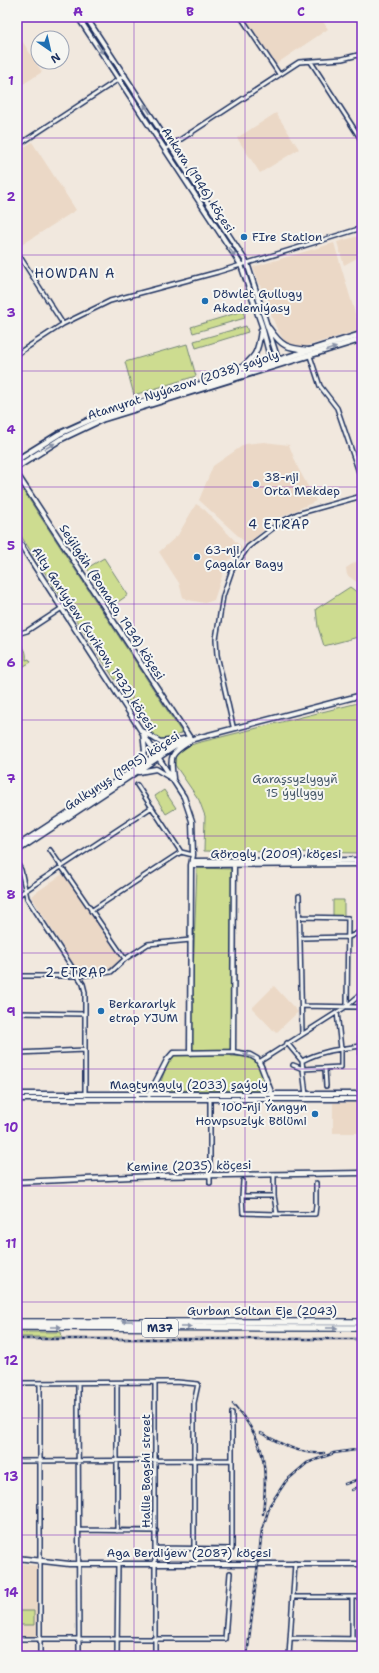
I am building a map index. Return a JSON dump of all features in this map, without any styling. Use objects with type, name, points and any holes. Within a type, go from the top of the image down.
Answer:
[{"type":"highway","name":"Gurban Soltan Eje (2043)","points":[[17,1322],[362,1322]]},
{"type":"highway","name":"Gurban Soltan Eje (2043)","points":[[17,1327],[362,1328]]},
{"type":"main road","name":"Atamyrat Nyýazow (2038) şaýoly","points":[[17,460],[58,434],[95,417],[237,371],[362,334]]},
{"type":"main road","name":"Atamyrat Nyýazow (2038) şaýoly","points":[[17,467],[61,439],[103,419],[362,339]]},
{"type":"street","name":"Ankara (1946) köçesi","points":[[78,17],[166,149],[240,265],[262,326],[272,367]]},
{"type":"street","name":"Ankara (1946) köçesi","points":[[86,17],[172,146],[247,263],[280,365]]},
{"type":"street","points":[[241,17],[279,74]]},
{"type":"street","points":[[166,149],[298,62],[342,60],[362,54]]},
{"type":"street","points":[[311,62],[362,141]]},
{"type":"street","points":[[17,146],[125,75]]},
{"type":"street","points":[[17,354],[63,324],[110,300],[247,263],[362,228]]},
{"type":"street","points":[[17,252],[63,324]]},
{"type":"street","points":[[266,324],[275,337],[286,347],[308,350]]},
{"type":"street","points":[[237,371],[251,361],[257,354],[262,326]]},
{"type":"street","points":[[310,356],[320,386],[337,408],[362,481]]},
{"type":"street","name":"Seýilgäh (Bomako, 1934) köçesi","points":[[17,474],[192,738]]},
{"type":"street","points":[[233,726],[217,655],[216,639],[223,596],[232,570],[248,547],[281,522],[297,514],[362,496]]},
{"type":"street","name":"Alty Garlyýew (Surikow, 1932) köçesi","points":[[17,539],[174,780],[184,797],[191,816],[194,855],[192,863],[190,940],[190,1052]]},
{"type":"street","points":[[17,634],[28,631],[62,608]]},
{"type":"street","name":"Galkynyş (1995) köçesi","points":[[17,850],[179,740],[192,738],[362,694]]},
{"type":"street","name":"Galkynyş (1995) köçesi","points":[[158,755],[192,738],[233,726],[362,694]]},
{"type":"street","points":[[142,731],[160,742],[179,740]]},
{"type":"street","points":[[134,772],[145,751],[142,731]]},
{"type":"street","points":[[174,780],[171,761],[172,755],[192,738]]},
{"type":"street","points":[[134,772],[155,769],[174,780]]},
{"type":"street","name":"Galkynyş (1995) köçesi","points":[[17,846],[134,772]]},
{"type":"street","points":[[137,785],[181,852],[194,855]]},
{"type":"street","points":[[17,896],[152,807]]},
{"type":"street","points":[[50,850],[125,959]]},
{"type":"street","points":[[91,911],[181,852]]},
{"type":"street","name":"Görogly (2009) köçesi","points":[[234,863],[362,860]]},
{"type":"street","points":[[17,863],[22,870],[27,890],[27,898],[86,992],[85,1096]]},
{"type":"street","name":"Görogly (2009) köçesi","points":[[192,863],[362,864]]},
{"type":"street","points":[[232,1052],[234,863]]},
{"type":"street","points":[[299,896],[302,1033]]},
{"type":"street","points":[[300,917],[348,918],[349,937],[347,1006]]},
{"type":"street","points":[[301,938],[349,937],[362,931]]},
{"type":"street","points":[[17,976],[77,976],[111,972],[125,959],[148,944],[190,940]]},
{"type":"street","points":[[259,1062],[302,1033],[347,1006],[362,993]]},
{"type":"street","points":[[302,1006],[360,1007],[362,1098]]},
{"type":"street","points":[[292,1065],[303,1069],[341,1067],[341,1049],[337,1012]]},
{"type":"street","points":[[17,1014],[85,1014]]},
{"type":"street","points":[[287,1043],[302,1062],[306,1095]]},
{"type":"street","points":[[302,1062],[317,1054],[360,1046]]},
{"type":"street","points":[[17,1054],[85,1050]]},
{"type":"street","points":[[149,1095],[173,1053],[232,1052],[250,1055],[259,1062],[273,1097]]},
{"type":"street","points":[[325,1069],[326,1086]]},
{"type":"street","name":"Magtymguly (2033) şaýoly","points":[[17,1094],[85,1096],[149,1095],[362,1098]]},
{"type":"street","name":"Magtymguly (2033) şaýoly","points":[[17,1099],[210,1100],[306,1095],[362,1094]]},
{"type":"street","points":[[210,1100],[210,1183]]},
{"type":"street","name":"Kemine (2035) köçesi","points":[[17,1182],[274,1174],[362,1173]]},
{"type":"street","points":[[274,1174],[274,1196],[277,1214]]},
{"type":"street","points":[[243,1181],[242,1196],[244,1214],[314,1214],[316,1205],[316,1183]]},
{"type":"street","points":[[242,1196],[274,1196]]},
{"type":"street","points":[[17,1383],[198,1384],[194,1403],[194,1549]]},
{"type":"street","points":[[78,1383],[80,1564],[79,1656]]},
{"type":"street","points":[[117,1383],[117,1531]]},
{"type":"street","name":"Hallie Bagshi street","points":[[155,1383],[155,1656]]},
{"type":"street","points":[[40,1384],[40,1656]]},
{"type":"street","points":[[156,1548],[232,1549],[232,1413]]},
{"type":"street","points":[[17,1461],[231,1460]]},
{"type":"street","points":[[79,1530],[156,1531]]},
{"type":"street","name":"Aga Berdiýew (2087) köçesi","points":[[17,1558],[80,1564],[362,1564]]},
{"type":"street","points":[[289,1656],[295,1563]]},
{"type":"street","points":[[117,1656],[118,1564]]},
{"type":"street","points":[[17,1639],[225,1640],[230,1573]]},
{"type":"street","points":[[293,1597],[362,1597]]},
{"type":"street","points":[[352,1597],[352,1639]]},
{"type":"street","points":[[290,1638],[362,1639]]},
{"type":"shaded area","points":[[256,17],[320,17],[328,29],[276,64],[248,22]]},
{"type":"shaded area","points":[[17,33],[30,53],[30,70],[41,70],[42,72],[17,88]]},
{"type":"shaded area","points":[[276,113],[299,149],[260,173],[237,138]]},
{"type":"shaded area","points":[[32,142],[76,210],[20,246],[17,242],[17,152]]},
{"type":"shaded area","points":[[362,235],[362,257],[359,258],[356,255],[357,258],[344,265],[337,242]]},
{"type":"shaded area","points":[[334,243],[360,330],[303,347],[286,344],[276,327],[253,267]]},
{"type":"shaded area","name":"38-nji Orta Mekdep","points":[[264,442],[289,445],[298,468],[316,501],[277,519],[247,544],[199,500],[213,466],[245,444]]},
{"type":"shaded area","name":"63-nji Çagalar Bagy","points":[[196,504],[204,509],[242,548],[229,560],[225,567],[214,600],[205,603],[188,600],[183,597],[179,583],[159,552],[178,535]]},
{"type":"shaded area","points":[[362,558],[362,586],[347,575],[346,568]]},
{"type":"shaded area","points":[[64,873],[121,958],[110,970],[78,971],[31,896]]},
{"type":"shaded area","points":[[274,986],[298,1012],[276,1033],[252,1008]]},
{"type":"shaded area","points":[[333,1103],[360,1103],[360,1133],[333,1133]]},
{"type":"shaded area","points":[[17,1563],[38,1566],[39,1636],[17,1636]]},
{"type":"green space","points":[[243,311],[245,318],[193,333],[191,327]]},
{"type":"green space","points":[[246,326],[248,332],[196,348],[194,341]]},
{"type":"green space","points":[[187,344],[196,376],[134,395],[125,362]]},
{"type":"green space","points":[[17,481],[182,733],[166,740],[160,740],[146,727],[17,530]]},
{"type":"green space","points":[[104,558],[128,595],[112,606],[87,568]]},
{"type":"green space","points":[[350,587],[362,596],[362,636],[324,646],[318,627],[316,609]]},
{"type":"green space","points":[[17,643],[25,650],[26,660],[29,659],[31,662],[17,670]]},
{"type":"green space","name":"Garaşsyzlygyň 15 ýyllygy","points":[[362,702],[362,853],[204,851],[205,816],[199,800],[175,765],[175,756],[185,747],[197,743]]},
{"type":"green space","points":[[164,790],[176,808],[166,814],[155,796]]},
{"type":"green space","points":[[197,868],[233,869],[231,1056],[254,1057],[272,1091],[158,1090],[170,1056],[190,1052]]},
{"type":"green space","points":[[333,900],[344,900],[344,917],[333,917]]},
{"type":"green space","points":[[17,1332],[61,1332],[62,1337],[17,1337]]},
{"type":"green space","points":[[17,1611],[34,1611],[34,1625],[17,1625]]},
{"type":"railway","points":[[17,1339],[362,1339]]},
{"type":"railway","points":[[233,1404],[244,1417],[252,1430],[262,1455],[265,1482],[263,1514]]},
{"type":"railway","points":[[261,1433],[291,1448],[307,1452],[324,1453]]},
{"type":"railway","points":[[247,1656],[262,1530],[270,1505],[286,1481],[307,1463],[334,1453],[362,1449]]},
{"type":"railway","points":[[345,1484],[362,1478]]},
{"type":"railway","points":[[352,1490],[362,1485]]},
{"type":"place","name":"FIre Station","points":[[244,237]]},
{"type":"place","name":"Döwlet Gullugy Akademiýasy","points":[[205,301]]},
{"type":"place","name":"38-nji Orta Mekdep","points":[[256,484]]},
{"type":"place","name":"63-nji Çagalar Bagy","points":[[197,557]]},
{"type":"place","name":"Berkararlyk etrap YJUM","points":[[101,1011]]},
{"type":"place","name":"100-nji Ýangyn Howpsuzlyk Bölümi","points":[[315,1114]]},
{"type":"district","name":"HOWDAN A","points":[[75,273]]},
{"type":"district","name":"4 ETRAP","points":[[279,524]]},
{"type":"district","name":"2 ETRAP","points":[[76,972]]}]
